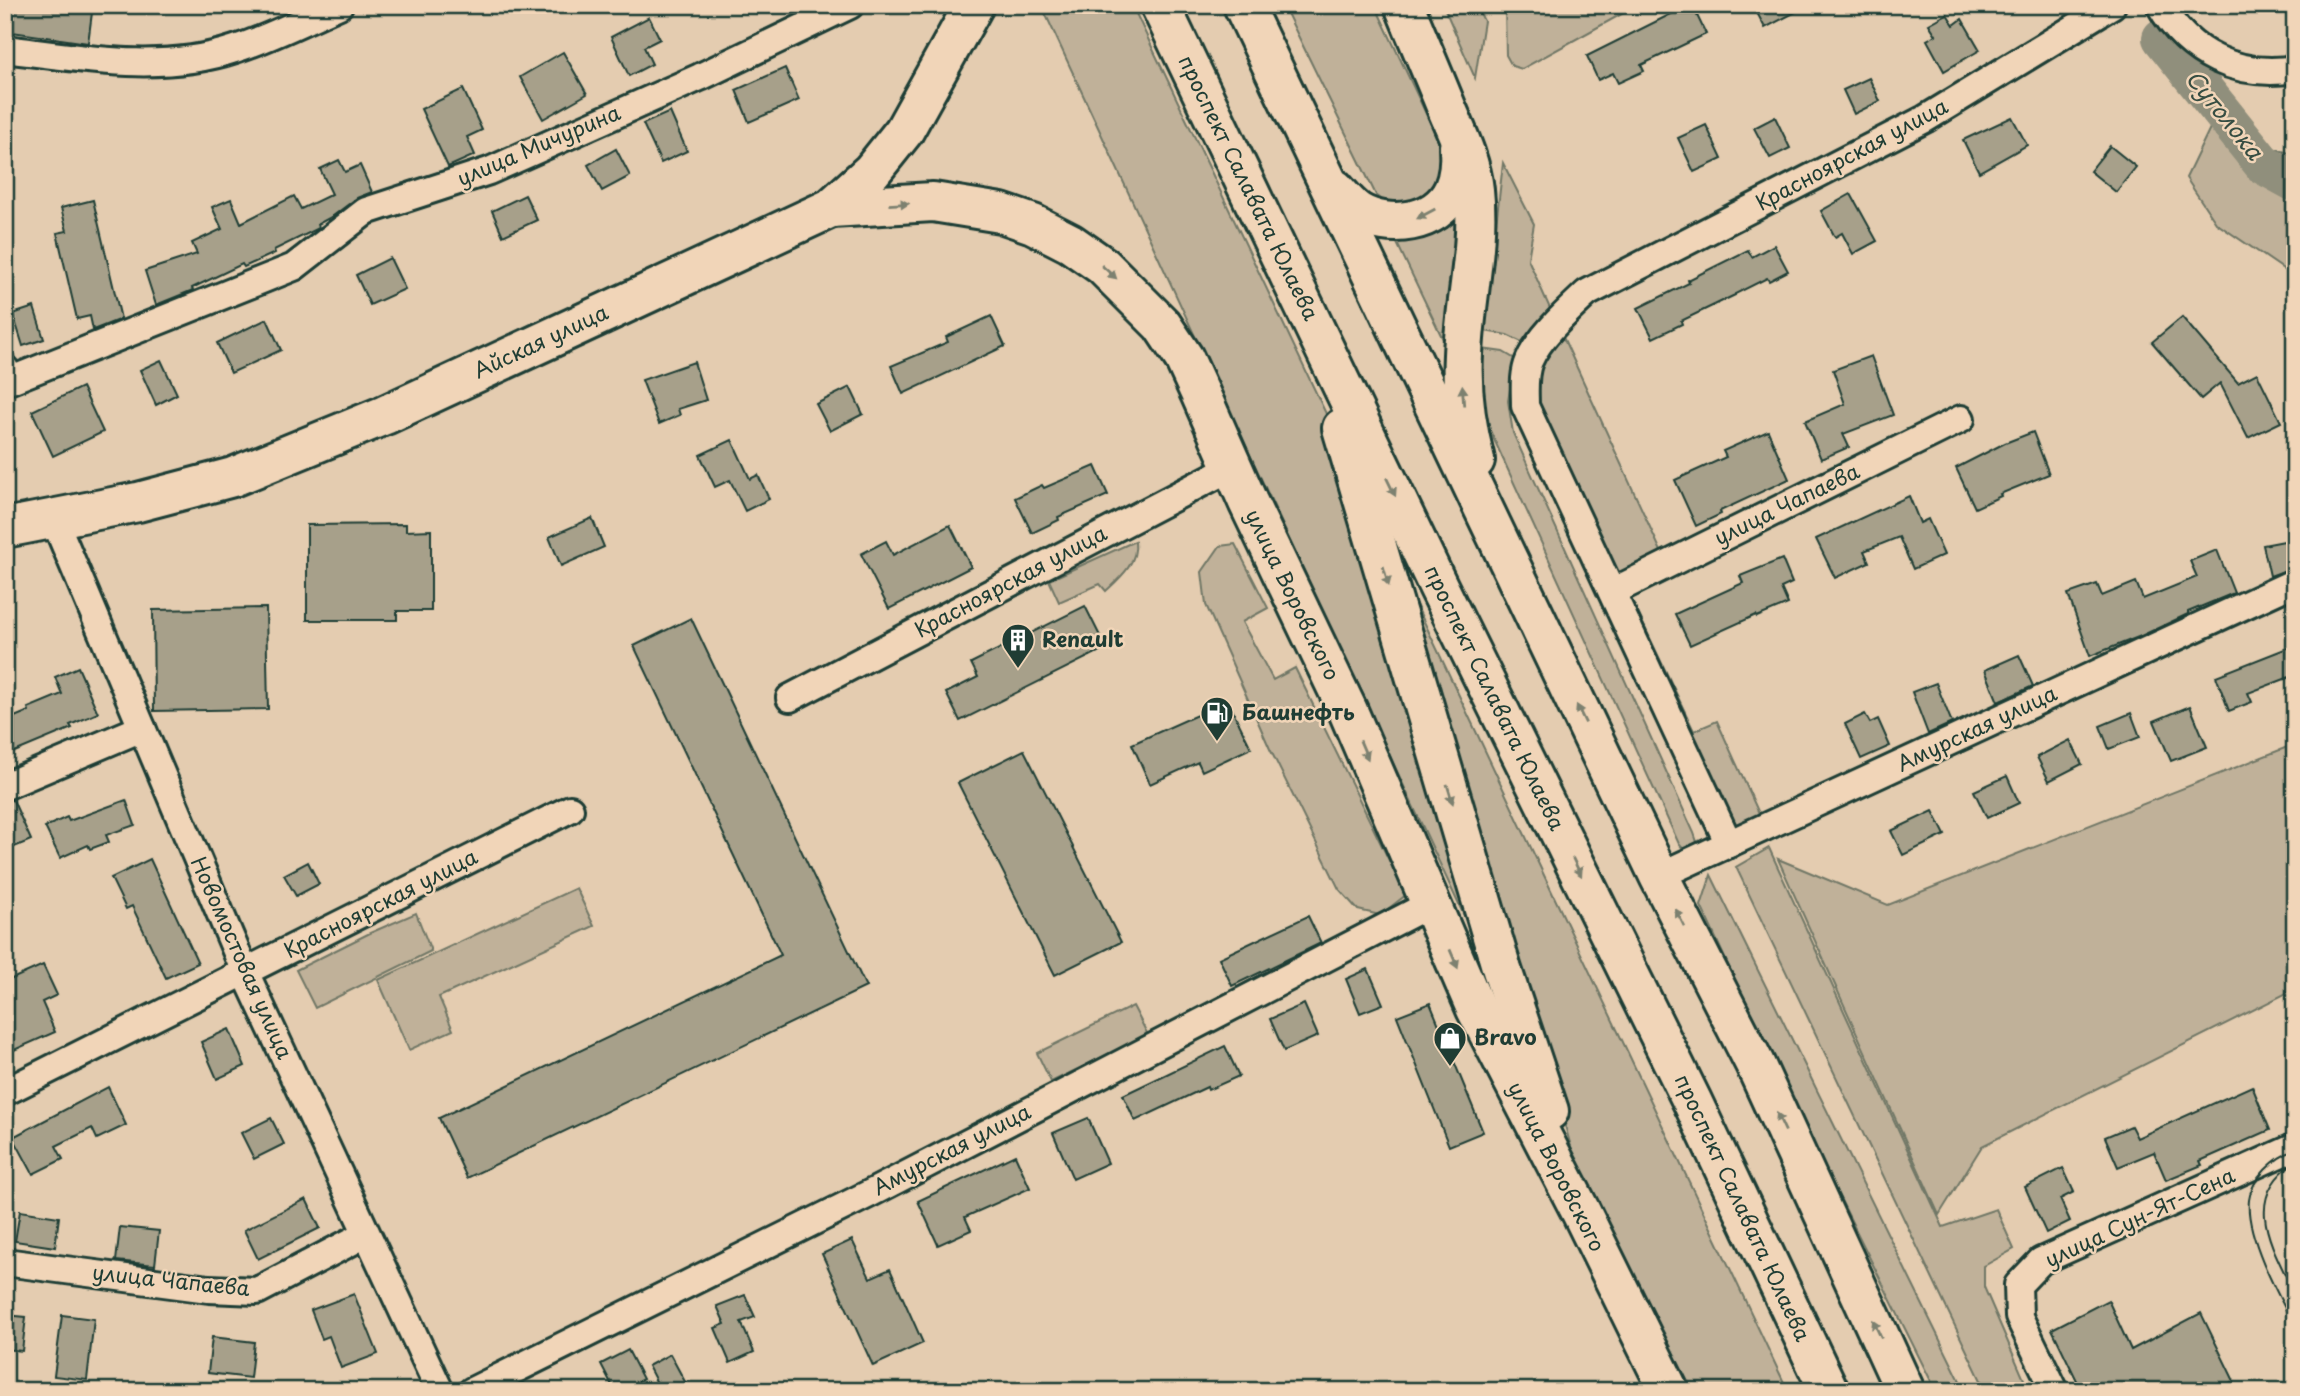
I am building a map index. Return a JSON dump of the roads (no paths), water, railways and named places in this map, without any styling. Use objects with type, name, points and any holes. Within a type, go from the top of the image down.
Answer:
[{"type":"main road","name":"Айская улица","points":[[5,528],[138,502],[233,477],[336,437],[831,208],[872,171],[904,131],[974,5]]},
{"type":"main road","name":"проспект Салавата Юлаева","points":[[1160,5],[1439,588],[1692,1101],[1829,1391]]},
{"type":"main road","points":[[1243,5],[1659,876],[1755,1064],[1905,1391]]},
{"type":"main road","points":[[1404,5],[1458,135],[1469,164],[1474,188],[1475,228],[1462,391],[1470,441],[1494,533]]},
{"type":"main road","points":[[1326,180],[1357,211],[1375,220],[1396,223],[1415,220],[1443,204],[1452,192],[1460,160],[1458,135]]},
{"type":"main road","name":"улица Воровского","points":[[831,208],[933,202],[972,207],[1033,224],[1070,243],[1103,266],[1162,325],[1184,358],[1232,467],[1348,711],[1476,1009],[1581,1212],[1669,1391]]},
{"type":"main road","points":[[1291,277],[1350,454],[1502,970],[1581,1212]]},
{"type":"street","points":[[5,49],[119,62],[169,63],[234,50],[339,5]]},
{"type":"street","name":"улица Мичурина","points":[[5,369],[11,380],[294,267],[366,211],[489,171],[701,77],[850,5]]},
{"type":"street","name":"Красноярская улица","points":[[1729,844],[1525,406],[1524,382],[1529,361],[1556,323],[1587,293],[1925,119],[2112,5]]},
{"type":"street","points":[[2160,5],[2175,29],[2194,47],[2221,63],[2252,71],[2295,69]]},
{"type":"street","name":"улица Чапаева","points":[[1612,592],[1961,419]]},
{"type":"street","name":"Красноярская улица","points":[[790,698],[1232,467]]},
{"type":"street","name":"Новомостовая улица","points":[[54,519],[245,972],[440,1391]]},
{"type":"street","name":"Амурская улица","points":[[1659,876],[2295,582]]},
{"type":"street","points":[[5,786],[142,729]]},
{"type":"street","name":"Красноярская улица","points":[[5,1092],[570,809]]},
{"type":"street","name":"Амурская улица","points":[[472,1391],[863,1197],[1430,904]]},
{"type":"street","name":"улица Сун-Ят-Сена","points":[[2055,1391],[2019,1317],[2018,1285],[2041,1261],[2295,1147]]},
{"type":"street","name":"улица Чапаева","points":[[5,1262],[209,1289],[257,1292],[366,1234]]},
{"type":"waterway","name":"Сутолока","points":[[2162,38],[2264,165],[2295,182]]},
{"type":"tram line","points":[[2295,1150],[2265,1170],[2254,1184],[2249,1200],[2249,1214],[2258,1248],[2272,1283],[2295,1327]]},
{"type":"tram line","points":[[2295,1162],[2278,1176],[2268,1192],[2265,1208],[2271,1242],[2295,1295]]},
{"type":"place","name":"Renault","points":[[1018,670]]},
{"type":"place","name":"Башнефть","points":[[1217,743]]},
{"type":"place","name":"Bravo","points":[[1450,1068]]}]
